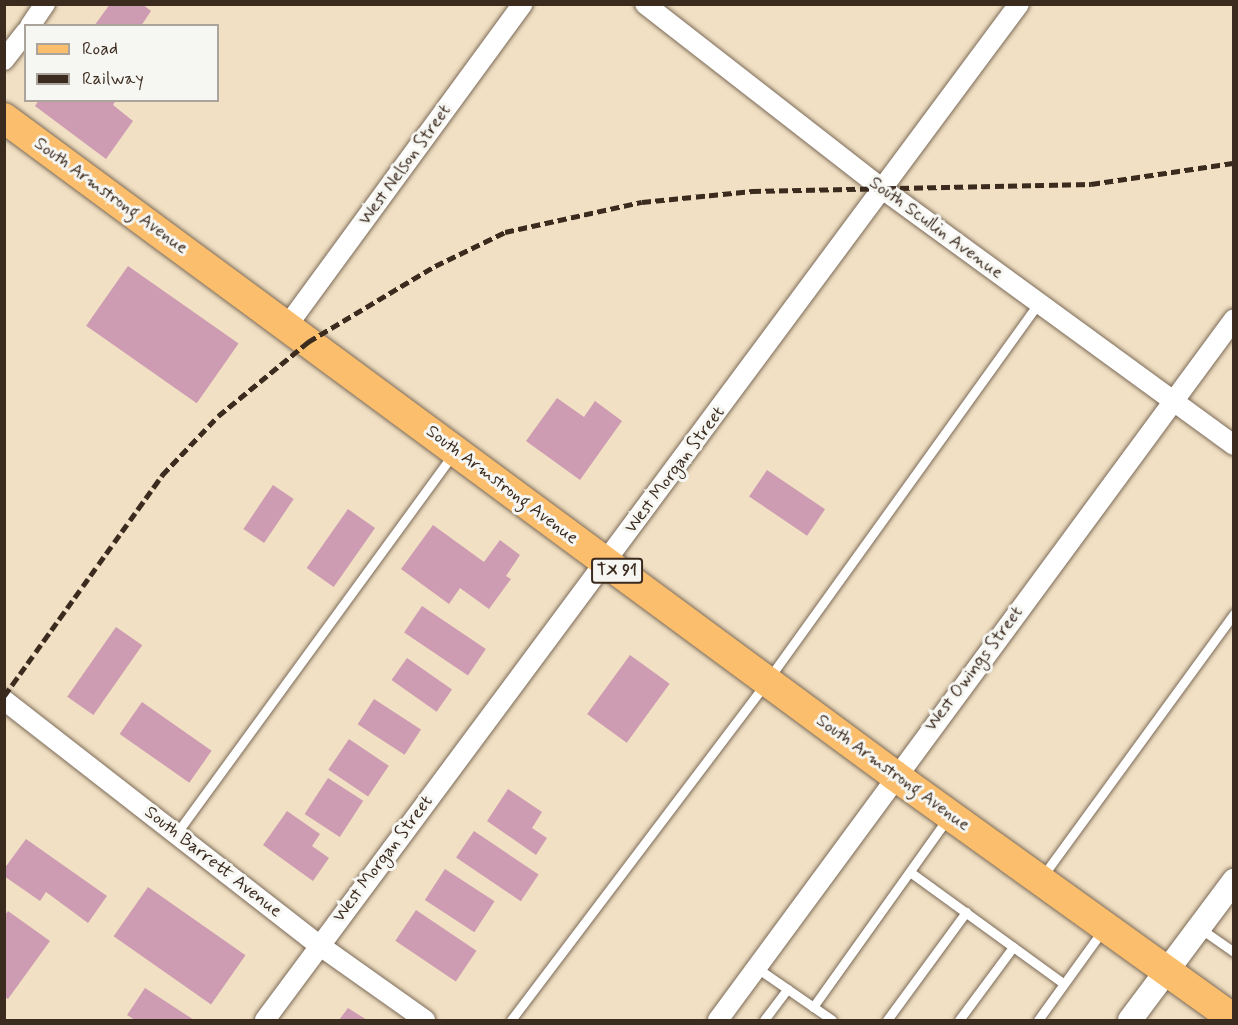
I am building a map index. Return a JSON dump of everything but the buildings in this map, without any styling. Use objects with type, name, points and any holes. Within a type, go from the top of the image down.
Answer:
[{"type":"main road","name":"South Armstrong Avenue","points":[[4,118],[894,775],[1233,1019]]},
{"type":"street","points":[[31,24],[45,4]]},
{"type":"street","name":"West Nelson Street","points":[[287,326],[523,4]]},
{"type":"street","name":"South Scullin Avenue","points":[[645,4],[884,190],[1233,444]]},
{"type":"street","name":"West Morgan Street","points":[[265,1020],[884,190],[1019,4]]},
{"type":"street","points":[[4,60],[24,35]]},
{"type":"street","name":"West Owings Street","points":[[718,1020],[894,775],[1175,401],[1233,319]]},
{"type":"street","name":"South Barrett Avenue","points":[[4,700],[319,945],[425,1020]]},
{"type":"street","points":[[1130,1020],[1233,881]]},
{"type":"lane","points":[[511,1020],[766,681],[1039,303]]},
{"type":"lane","points":[[176,834],[455,451]]},
{"type":"lane","points":[[1040,880],[1233,614]]},
{"type":"lane","points":[[813,1007],[950,815]]},
{"type":"lane","points":[[910,872],[1064,984]]},
{"type":"lane","points":[[887,1020],[966,912]]},
{"type":"lane","points":[[1038,1020],[1105,927]]},
{"type":"lane","points":[[1199,927],[1233,952]]},
{"type":"lane","points":[[959,1020],[1013,947]]},
{"type":"lane","points":[[757,968],[832,1020]]},
{"type":"lane","points":[[764,1020],[787,989]]},
{"type":"railway","points":[[4,696],[162,475],[218,416],[308,342],[435,266],[505,232],[642,202],[752,191],[1091,184],[1234,163]]}]
